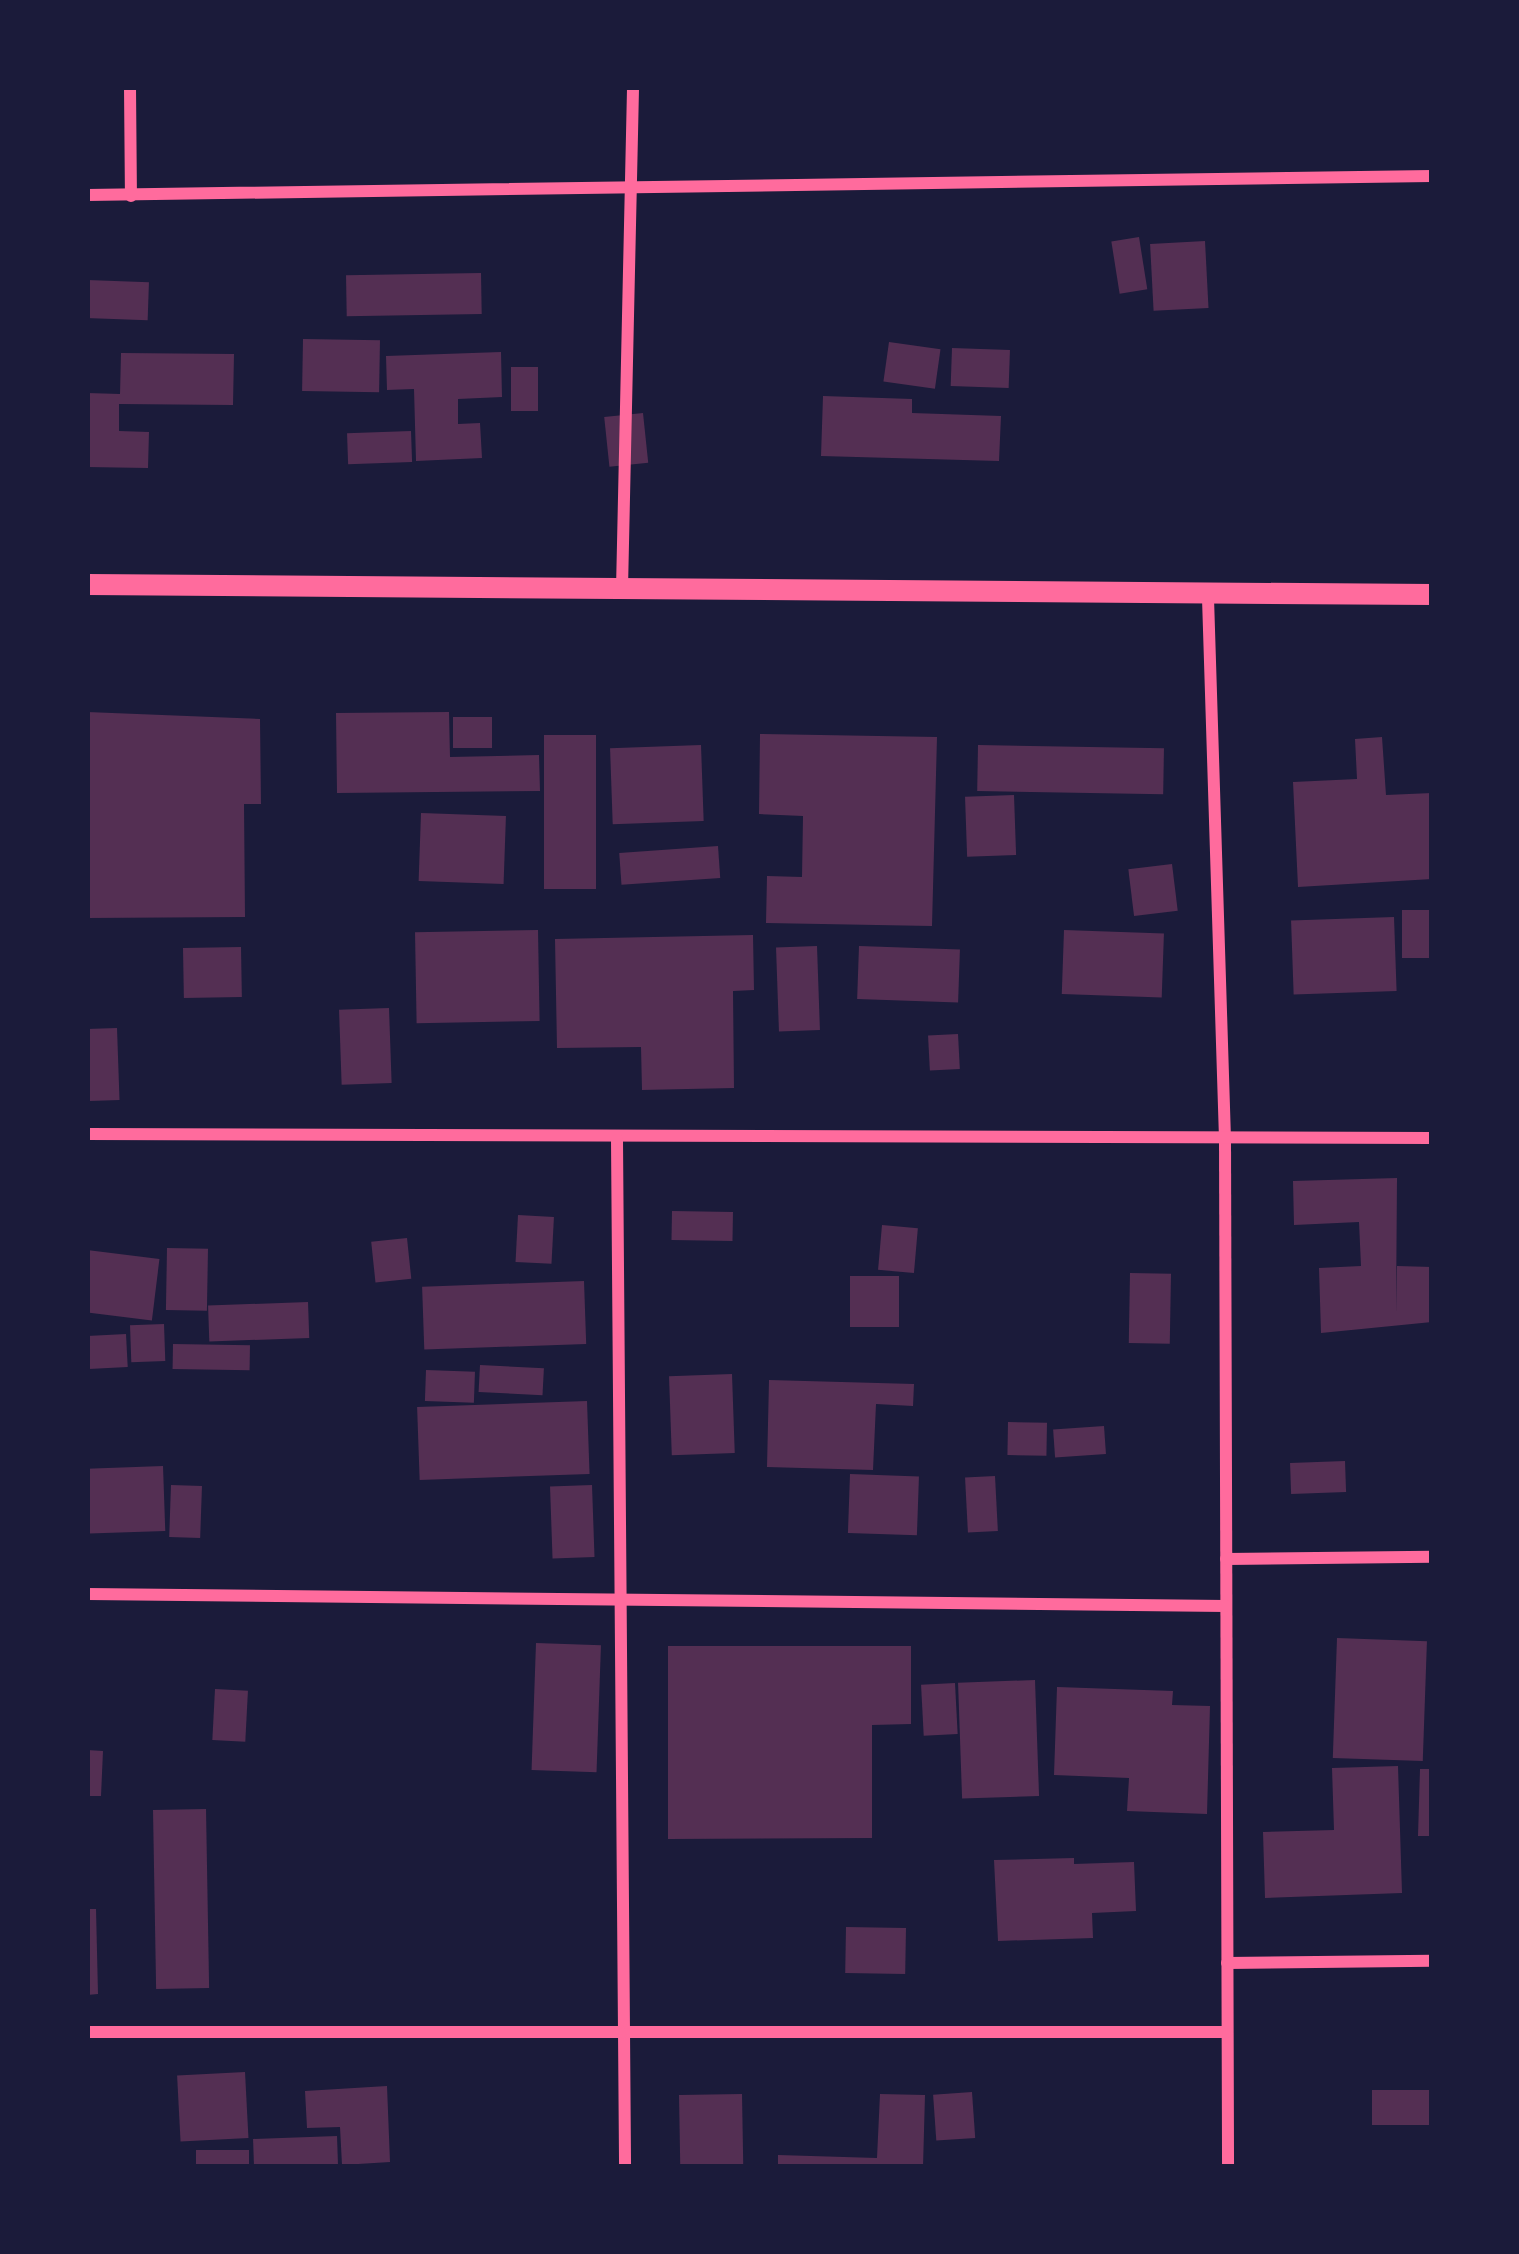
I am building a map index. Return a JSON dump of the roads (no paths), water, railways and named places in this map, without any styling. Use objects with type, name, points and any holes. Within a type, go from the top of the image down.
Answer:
[{"type":"street","points":[[130,87],[131,196]]},
{"type":"street","points":[[622,590],[633,87]]},
{"type":"street","points":[[87,195],[632,191],[1432,176]]},
{"type":"street","points":[[87,584],[1208,598],[1432,594]]},
{"type":"street","points":[[1208,598],[1225,1140],[1228,2167]]},
{"type":"street","points":[[87,1134],[617,1140],[1432,1138]]},
{"type":"street","points":[[617,1140],[625,2167]]},
{"type":"street","points":[[1226,1558],[1432,1557]]},
{"type":"street","points":[[87,1594],[1226,1606]]},
{"type":"street","points":[[1227,1963],[1432,1960]]},
{"type":"street","points":[[87,2032],[1227,2032]]}]
